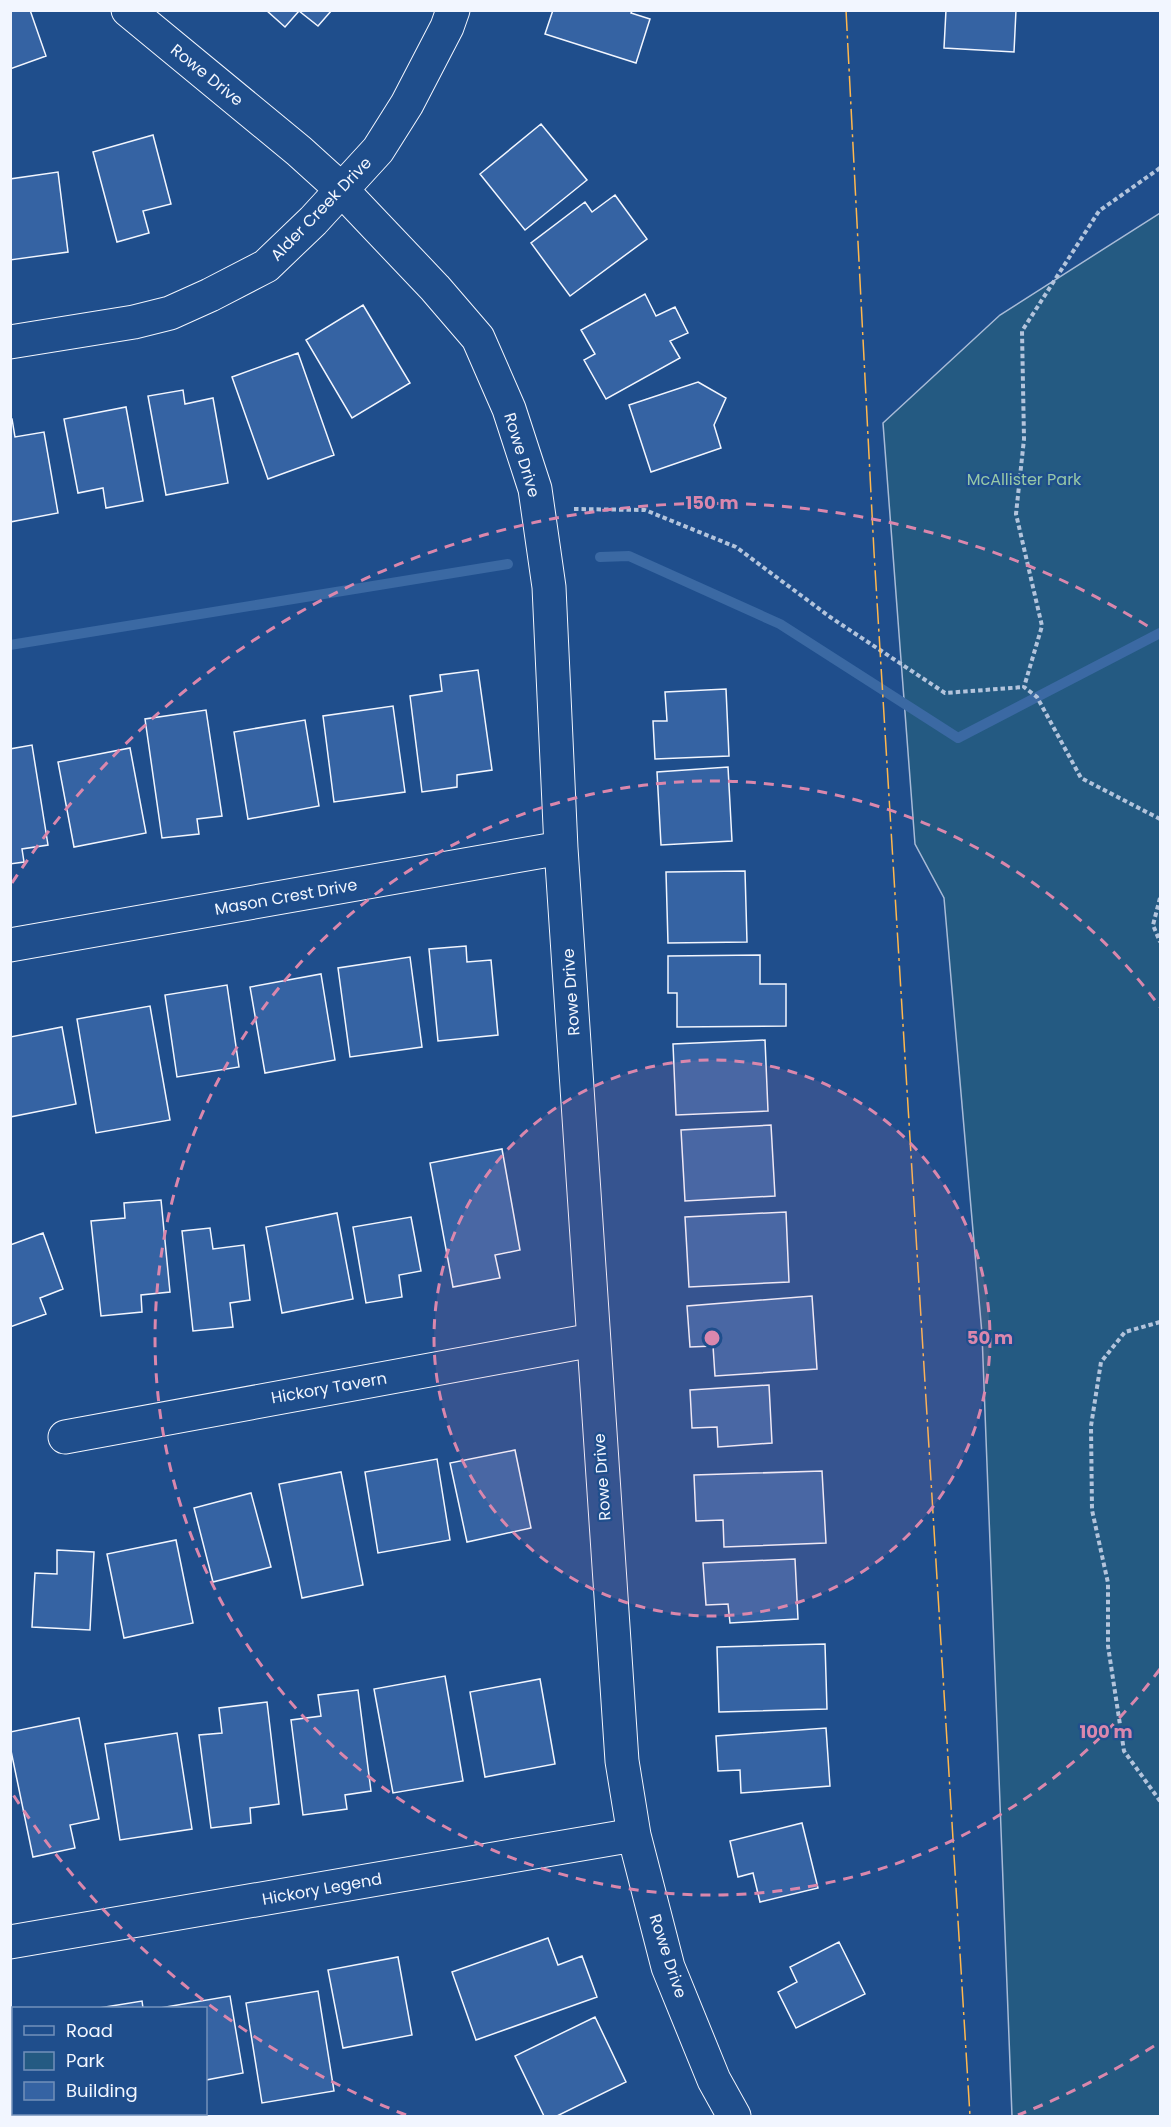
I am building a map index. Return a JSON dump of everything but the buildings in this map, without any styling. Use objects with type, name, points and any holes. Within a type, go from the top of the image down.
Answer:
[{"type":"street","name":"Rowe Drive","points":[[128,10],[299,151],[341,189],[435,288],[478,338],[509,409],[535,489],[549,587],[561,848],[622,1761],[634,1835],[668,1967],[714,2080],[734,2116]]},
{"type":"street","name":"Alder Creek Drive","points":[[10,342],[134,322],[170,313],[266,266],[313,221],[378,150],[407,104],[447,27],[453,10]]},
{"type":"street","name":"Mason Crest Drive","points":[[10,945],[561,848]]},
{"type":"street","name":"Hickory Tavern","points":[[65,1437],[593,1340]]},
{"type":"street","name":"Hickory Legend","points":[[10,1942],[634,1835]]},
{"type":"path","points":[[1024,687],[1042,626],[1016,514],[1024,439],[1022,331],[1099,211],[1161,168]]},
{"type":"path","points":[[538,508],[645,510],[736,547],[830,617],[945,693],[1024,687],[1037,697],[1081,778],[1161,819]]},
{"type":"path","points":[[1161,898],[1153,925],[1161,942]]},
{"type":"path","points":[[1161,1322],[1125,1332],[1101,1362],[1091,1426],[1092,1510],[1108,1583],[1108,1646],[1124,1751],[1161,1801]]},
{"type":"green space","name":"McAllister Park","points":[[1160,213],[1160,2116],[1012,2116],[982,1334],[944,898],[915,844],[883,423],[1000,315]]},
{"type":"waterway","points":[[600,557],[629,556],[780,624],[958,738],[1160,633]]},
{"type":"waterway","points":[[10,645],[508,564]]},
{"type":"power","points":[[846,10],[874,552],[970,2116]]}]
